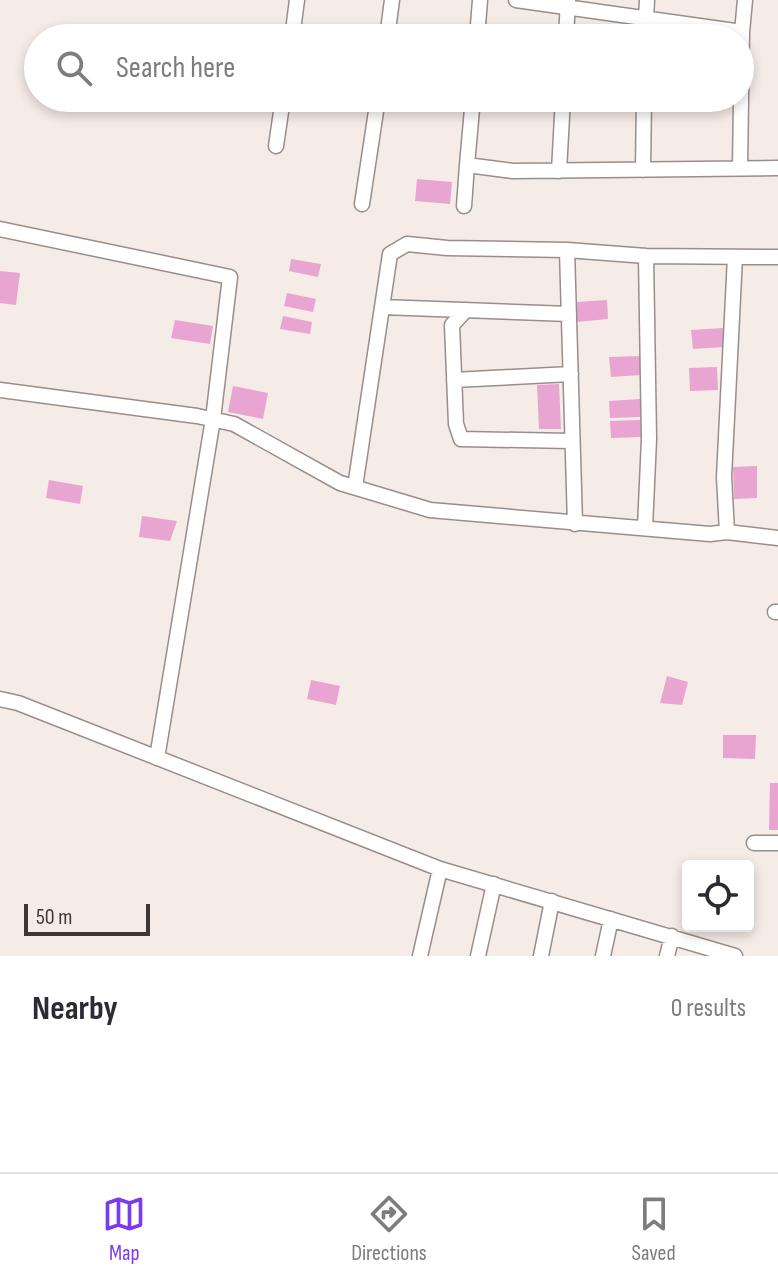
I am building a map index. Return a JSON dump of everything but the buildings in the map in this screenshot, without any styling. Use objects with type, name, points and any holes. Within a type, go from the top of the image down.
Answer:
[{"type":"street","points":[[294,24],[297,0]]},
{"type":"street","points":[[389,24],[392,0]]},
{"type":"street","points":[[478,24],[480,0]]},
{"type":"street","points":[[516,0],[568,4],[687,24]]},
{"type":"street","points":[[645,24],[647,0]]},
{"type":"street","points":[[743,24],[745,0]]},
{"type":"street","points":[[567,24],[568,4]]},
{"type":"street","points":[[276,146],[281,112]]},
{"type":"street","points":[[362,204],[376,112]]},
{"type":"street","points":[[464,206],[472,112]]},
{"type":"street","points":[[559,171],[562,112]]},
{"type":"street","points":[[643,170],[644,112]]},
{"type":"street","points":[[740,168],[741,112]]},
{"type":"street","points":[[467,165],[513,171],[778,168]]},
{"type":"street","points":[[0,229],[230,277],[213,419],[157,758]]},
{"type":"street","points":[[355,487],[390,254],[407,244],[646,256],[778,257]]},
{"type":"street","points":[[567,250],[575,524]]},
{"type":"street","points":[[645,528],[649,439],[646,256]]},
{"type":"street","points":[[727,532],[724,477],[735,257]]},
{"type":"street","points":[[382,307],[569,314]]},
{"type":"street","points":[[466,310],[452,325],[456,424],[461,439],[571,441]]},
{"type":"street","points":[[454,380],[571,374]]},
{"type":"street","points":[[0,390],[234,424],[340,483],[430,510],[778,538]]},
{"type":"street","points":[[0,699],[18,703],[440,869],[735,956]]},
{"type":"street","points":[[754,843],[778,843]]},
{"type":"street","points":[[420,956],[440,869]]},
{"type":"street","points":[[478,956],[494,884]]},
{"type":"street","points":[[541,956],[552,901]]},
{"type":"street","points":[[603,956],[611,919]]},
{"type":"street","points":[[667,956],[672,936]]}]
